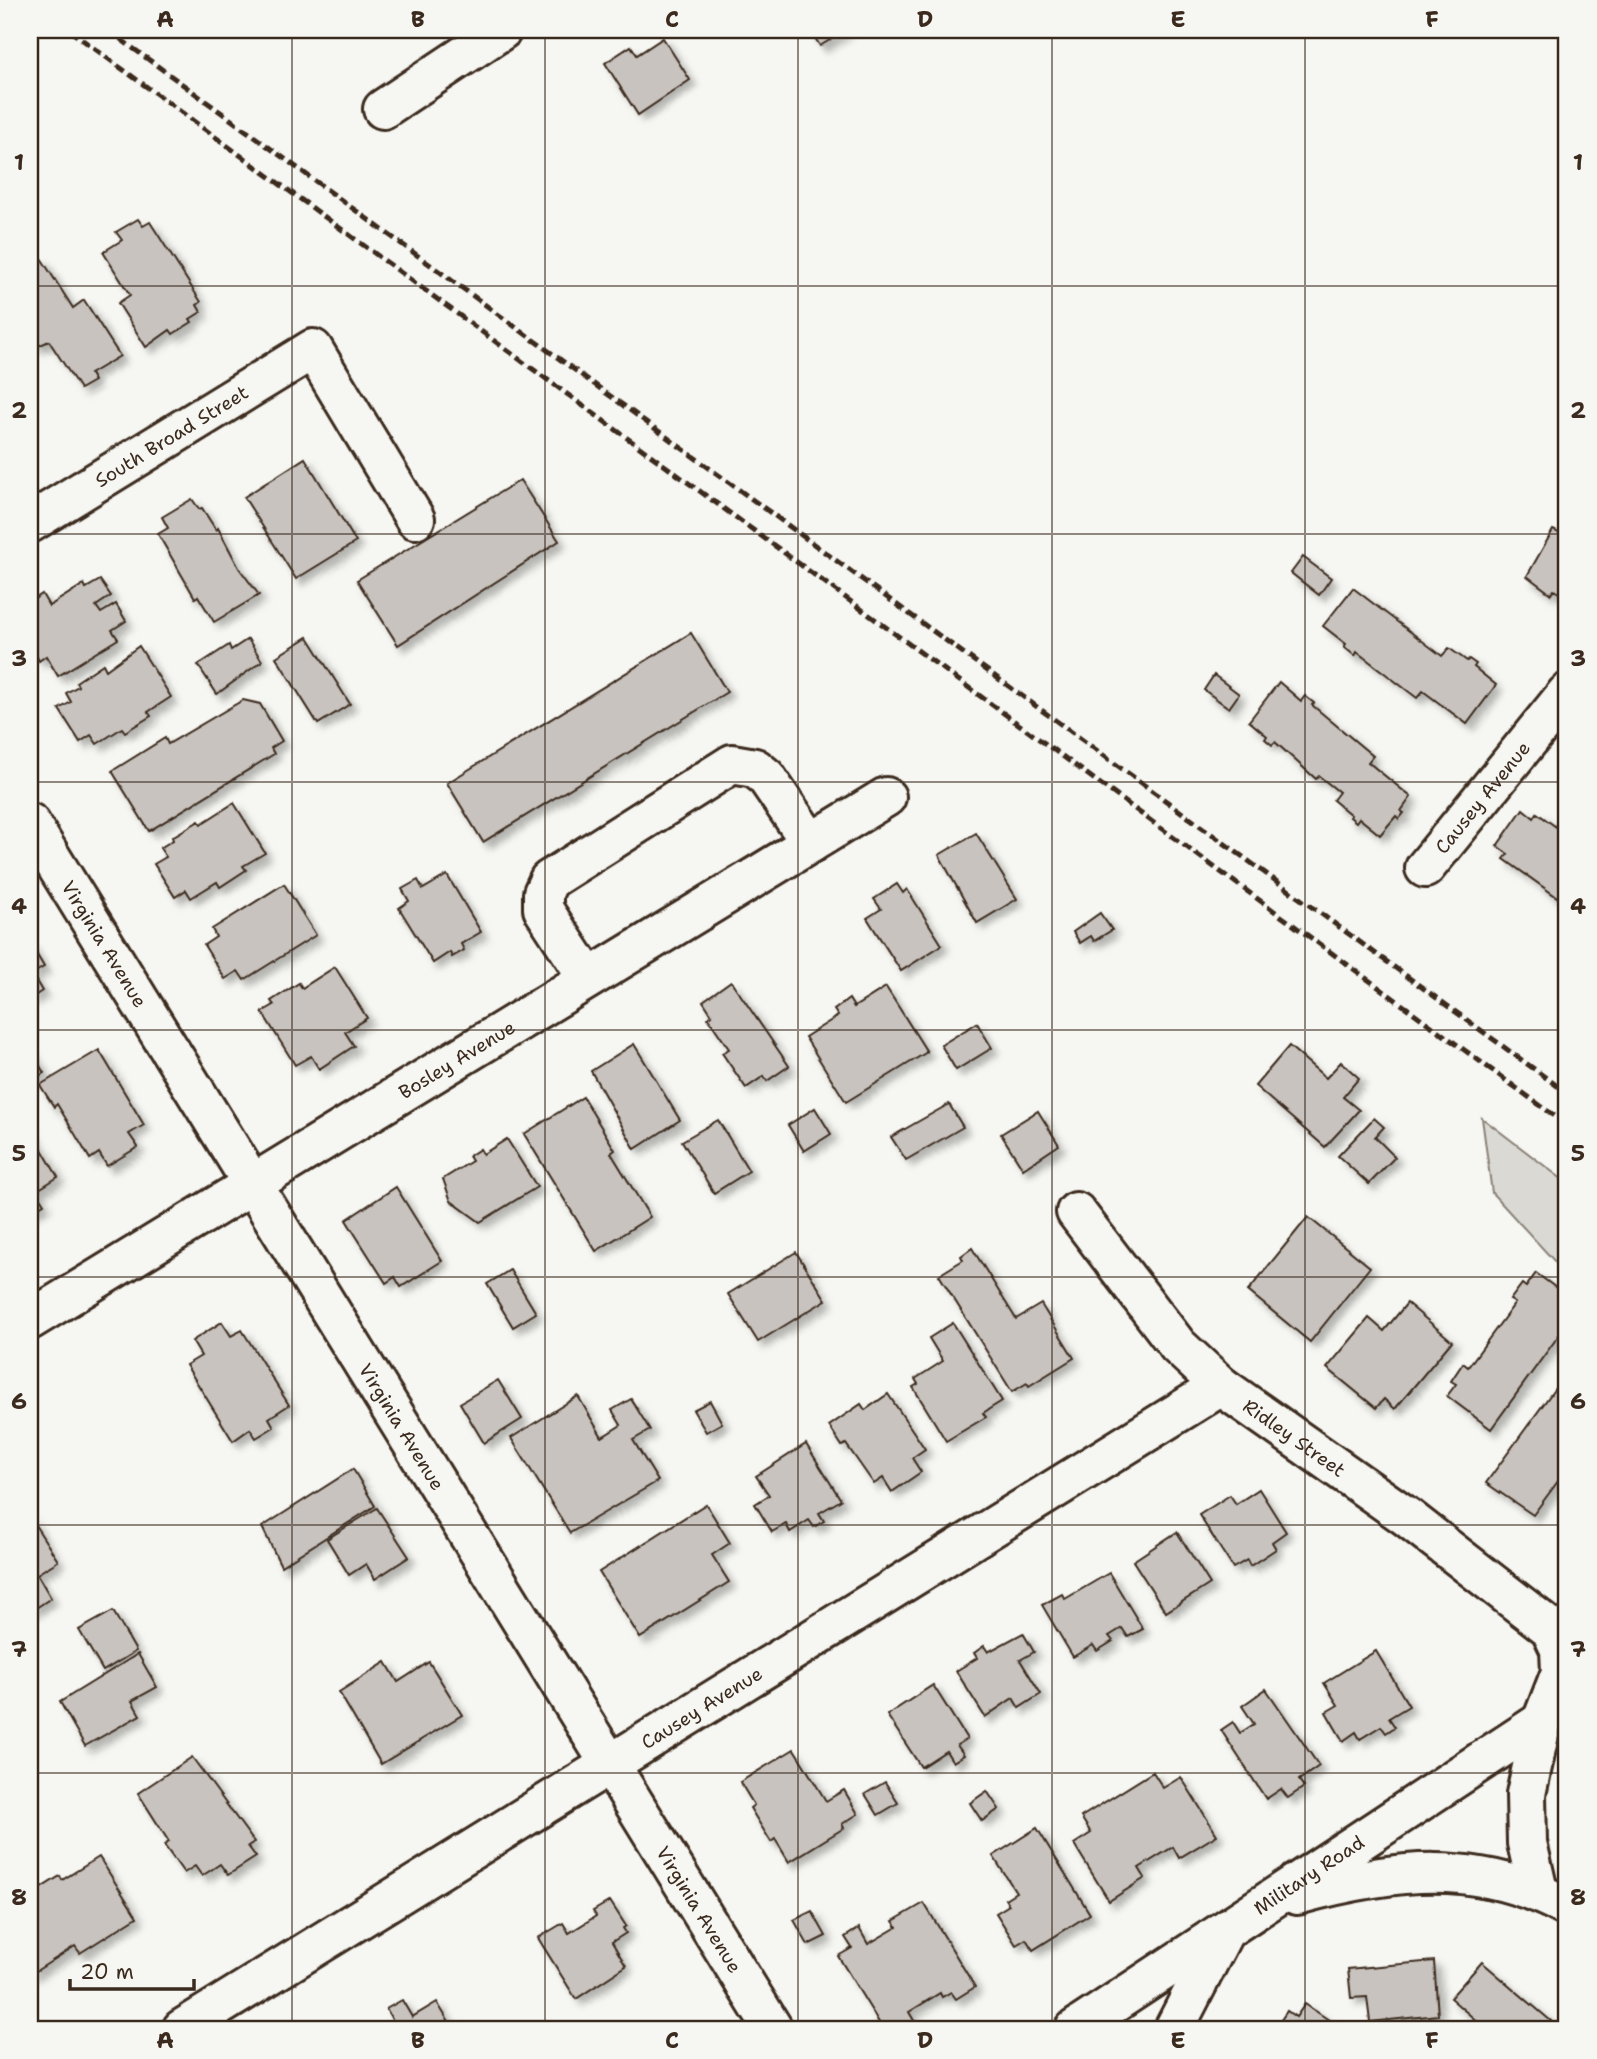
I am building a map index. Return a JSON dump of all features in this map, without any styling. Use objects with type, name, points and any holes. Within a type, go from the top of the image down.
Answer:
[{"type":"street","points":[[383,109],[502,30]]},
{"type":"street","name":"South Broad Street","points":[[30,523],[313,349],[415,519]]},
{"type":"street","name":"Causey Avenue","points":[[1425,868],[1567,693]]},
{"type":"street","points":[[588,978],[542,909],[542,893],[549,880],[732,764],[755,768],[766,777],[811,843]]},
{"type":"street","name":"Bosley Avenue","points":[[30,1320],[886,797]]},
{"type":"street","name":"Virginia Avenue","points":[[30,823],[609,1766],[774,2029]]},
{"type":"street","name":"Ridley Street","points":[[1076,1212],[1178,1346],[1221,1386],[1407,1517],[1550,1628],[1560,1649],[1561,1672],[1542,1721]]},
{"type":"street","name":"Causey Avenue","points":[[182,2029],[1221,1386]]},
{"type":"street","points":[[1542,1721],[1526,1794],[1527,1843],[1553,1899]]},
{"type":"street","name":"Military Road","points":[[1075,2029],[1542,1721]]},
{"type":"street","points":[[1265,1904],[1356,1879],[1403,1873],[1451,1872],[1509,1881],[1553,1899]]},
{"type":"street","points":[[1174,2029],[1225,1930]]},
{"type":"shaded area","points":[[1482,1118],[1567,1183],[1567,1275],[1492,1193]]},
{"type":"building","points":[[810,30],[846,30],[820,46]]},
{"type":"building","points":[[663,38],[690,80],[638,115],[605,63],[631,46],[637,55]]},
{"type":"building","points":[[138,219],[143,226],[150,222],[201,302],[197,305],[201,312],[190,319],[192,322],[173,334],[170,330],[146,347],[118,303],[130,295],[103,252],[122,240],[116,232]]},
{"type":"building","points":[[41,258],[73,308],[84,300],[120,356],[90,374],[94,381],[80,389],[49,341],[36,347],[30,337],[30,265]]},
{"type":"building","points":[[305,458],[356,542],[296,579],[244,497]]},
{"type":"building","points":[[520,480],[559,541],[398,645],[357,580]]},
{"type":"building","points":[[192,499],[199,509],[202,508],[216,530],[218,528],[239,568],[259,595],[214,622],[198,596],[195,598],[158,534],[168,528],[162,517]]},
{"type":"building","points":[[1553,530],[1563,535],[1567,533],[1567,597],[1554,590],[1551,594],[1527,576]]},
{"type":"building","points":[[1303,557],[1331,578],[1319,595],[1291,573]]},
{"type":"building","points":[[100,580],[111,596],[96,606],[101,613],[116,604],[126,621],[112,630],[118,639],[58,676],[46,656],[39,661],[31,646],[36,642],[30,632],[30,602],[42,594],[49,606],[84,584],[86,588]]},
{"type":"building","points":[[1353,588],[1442,656],[1449,648],[1467,661],[1469,659],[1476,664],[1474,667],[1496,685],[1467,724],[1423,691],[1417,698],[1357,652],[1355,656],[1344,647],[1346,644],[1323,626]]},
{"type":"building","points":[[691,633],[727,692],[483,842],[447,783]]},
{"type":"building","points":[[308,637],[350,704],[318,724],[276,657]]},
{"type":"building","points":[[248,639],[262,661],[217,694],[198,665],[229,645],[231,650]]},
{"type":"building","points":[[139,646],[171,697],[148,712],[151,716],[125,732],[122,728],[97,744],[91,735],[80,742],[59,709],[71,702],[66,693],[78,686],[76,682],[103,664],[106,670]]},
{"type":"building","points":[[1214,675],[1239,694],[1229,708],[1204,690]]},
{"type":"building","points":[[1279,682],[1301,701],[1305,696],[1314,703],[1312,705],[1373,756],[1368,762],[1411,797],[1401,811],[1404,813],[1399,819],[1396,816],[1380,835],[1359,818],[1356,822],[1350,817],[1351,815],[1333,800],[1339,792],[1319,776],[1316,779],[1275,742],[1272,745],[1265,739],[1267,736],[1249,721]]},
{"type":"building","points":[[243,700],[260,704],[282,741],[271,748],[274,754],[149,831],[112,771],[165,738],[168,744]]},
{"type":"building","points":[[234,803],[265,853],[243,866],[246,870],[220,887],[217,882],[191,898],[186,890],[175,897],[154,864],[166,857],[160,848],[173,840],[172,837],[199,821],[201,824]]},
{"type":"building","points":[[1523,809],[1534,818],[1537,813],[1567,835],[1567,883],[1557,897],[1504,859],[1508,854],[1497,846]]},
{"type":"building","points":[[976,833],[1017,899],[977,923],[939,855]]},
{"type":"building","points":[[447,875],[481,932],[461,944],[464,950],[452,957],[450,952],[433,963],[399,908],[409,901],[402,889],[418,880],[423,889]]},
{"type":"building","points":[[284,884],[316,935],[244,980],[238,971],[225,979],[204,945],[216,937],[212,929]]},
{"type":"building","points":[[897,884],[903,893],[907,889],[942,945],[901,971],[867,918],[881,909],[874,899]]},
{"type":"building","points":[[1100,913],[1112,930],[1094,941],[1091,936],[1080,943],[1073,932]]},
{"type":"building","points":[[30,943],[44,967],[32,974],[42,991],[30,999]]},
{"type":"building","points":[[335,967],[367,1018],[345,1032],[354,1046],[319,1069],[311,1056],[295,1065],[262,1012],[274,1005],[271,1001],[299,983],[302,988]]},
{"type":"building","points":[[731,981],[789,1066],[767,1081],[764,1076],[746,1088],[722,1053],[729,1049],[708,1018],[712,1015],[703,1001]]},
{"type":"building","points":[[886,987],[927,1052],[846,1102],[805,1037],[838,1016],[834,1010],[849,999],[854,1007]]},
{"type":"building","points":[[977,1023],[992,1048],[956,1070],[941,1045]]},
{"type":"building","points":[[634,1044],[680,1120],[635,1149],[591,1071]]},
{"type":"building","points":[[1289,1046],[1326,1078],[1341,1062],[1359,1078],[1343,1097],[1359,1110],[1325,1147],[1255,1086]]},
{"type":"building","points":[[30,1049],[44,1073],[30,1081]]},
{"type":"building","points":[[99,1050],[144,1125],[129,1134],[138,1147],[107,1166],[99,1153],[90,1159],[57,1104],[54,1107],[40,1085]]},
{"type":"building","points":[[583,1097],[615,1150],[611,1153],[650,1217],[596,1251],[524,1134]]},
{"type":"building","points":[[949,1104],[963,1127],[906,1160],[891,1137]]},
{"type":"building","points":[[815,1108],[831,1134],[804,1151],[788,1125]]},
{"type":"building","points":[[1038,1111],[1059,1145],[1023,1169],[1001,1134]]},
{"type":"building","points":[[1374,1118],[1384,1127],[1375,1137],[1395,1157],[1369,1184],[1338,1156]]},
{"type":"building","points":[[718,1120],[749,1171],[714,1193],[682,1141]]},
{"type":"building","points":[[30,1129],[58,1177],[36,1191],[44,1204],[30,1212]]},
{"type":"building","points":[[507,1139],[537,1187],[480,1222],[451,1201],[443,1179],[472,1161],[469,1156],[480,1149],[483,1154]]},
{"type":"building","points":[[396,1187],[442,1261],[401,1287],[395,1277],[386,1283],[346,1220]]},
{"type":"building","points":[[1308,1217],[1370,1267],[1310,1342],[1248,1291]]},
{"type":"building","points":[[972,1248],[1016,1319],[1041,1304],[1074,1358],[1029,1386],[1027,1383],[1012,1392],[939,1275],[963,1260],[961,1256]]},
{"type":"building","points":[[796,1252],[826,1300],[758,1342],[728,1294]]},
{"type":"building","points":[[510,1270],[536,1313],[513,1327],[487,1284]]},
{"type":"building","points":[[1536,1273],[1567,1296],[1567,1324],[1491,1429],[1447,1396],[1456,1384],[1451,1381],[1463,1363],[1468,1367],[1515,1303],[1510,1300],[1522,1284],[1526,1287]]},
{"type":"building","points":[[1407,1303],[1452,1341],[1395,1409],[1384,1399],[1376,1408],[1327,1368],[1369,1318],[1384,1331]]},
{"type":"building","points":[[222,1322],[231,1336],[242,1330],[289,1405],[269,1418],[274,1427],[256,1438],[250,1429],[233,1441],[186,1365],[201,1356],[192,1341]]},
{"type":"building","points":[[953,1323],[1002,1401],[983,1413],[986,1417],[946,1441],[913,1387],[918,1384],[915,1379],[943,1361],[929,1338]]},
{"type":"building","points":[[1564,1376],[1567,1379],[1567,1469],[1533,1515],[1486,1483]]},
{"type":"building","points":[[498,1380],[522,1419],[484,1443],[460,1403]]},
{"type":"building","points":[[888,1394],[925,1449],[912,1458],[921,1472],[892,1492],[883,1478],[874,1484],[846,1444],[842,1446],[829,1426],[861,1404],[865,1410]]},
{"type":"building","points":[[578,1396],[602,1437],[621,1425],[612,1410],[631,1399],[650,1430],[633,1440],[658,1481],[570,1533],[511,1438]]},
{"type":"building","points":[[710,1401],[722,1423],[706,1432],[693,1410]]},
{"type":"building","points":[[806,1444],[841,1500],[819,1513],[824,1521],[814,1527],[809,1520],[790,1532],[786,1524],[772,1532],[755,1504],[769,1495],[756,1476]]},
{"type":"building","points":[[353,1469],[375,1506],[281,1566],[262,1527]]},
{"type":"building","points":[[1259,1489],[1286,1532],[1272,1542],[1276,1549],[1250,1566],[1247,1560],[1233,1568],[1199,1515],[1230,1495],[1236,1504]]},
{"type":"building","points":[[706,1504],[730,1543],[712,1555],[729,1582],[640,1638],[599,1572]]},
{"type":"building","points":[[377,1508],[409,1557],[375,1579],[366,1564],[349,1575],[327,1539]]},
{"type":"building","points":[[30,1517],[58,1561],[37,1574],[51,1598],[30,1612]]},
{"type":"building","points":[[1177,1532],[1210,1584],[1166,1612],[1133,1561]]},
{"type":"building","points":[[1109,1573],[1143,1629],[1128,1637],[1122,1628],[1109,1636],[1113,1641],[1097,1651],[1093,1645],[1073,1657],[1042,1605],[1062,1594],[1065,1599]]},
{"type":"building","points":[[113,1611],[136,1651],[103,1671],[79,1630]]},
{"type":"building","points":[[1023,1633],[1034,1652],[1020,1660],[1041,1694],[1019,1708],[1013,1698],[985,1717],[956,1671],[977,1658],[974,1653],[984,1646],[988,1652]]},
{"type":"building","points":[[1376,1651],[1409,1706],[1389,1718],[1395,1727],[1386,1733],[1381,1726],[1360,1739],[1356,1732],[1343,1741],[1326,1712],[1338,1705],[1324,1683]]},
{"type":"building","points":[[138,1654],[157,1687],[132,1701],[140,1715],[85,1746],[60,1702]]},
{"type":"building","points":[[386,1662],[398,1682],[429,1662],[462,1715],[381,1764],[339,1692]]},
{"type":"building","points":[[933,1685],[967,1739],[957,1745],[964,1755],[953,1762],[946,1751],[921,1767],[887,1715]]},
{"type":"building","points":[[1266,1689],[1319,1766],[1299,1780],[1304,1787],[1288,1798],[1281,1789],[1266,1799],[1221,1730],[1233,1722],[1240,1733],[1254,1724],[1242,1706]]},
{"type":"building","points":[[794,1749],[826,1801],[844,1790],[858,1814],[842,1824],[844,1828],[789,1862],[775,1839],[771,1842],[750,1808],[754,1805],[740,1782]]},
{"type":"building","points":[[192,1757],[254,1842],[248,1846],[256,1857],[228,1875],[220,1864],[202,1876],[195,1866],[184,1873],[164,1845],[169,1842],[138,1793]]},
{"type":"building","points":[[1153,1772],[1163,1788],[1181,1777],[1217,1835],[1179,1858],[1173,1847],[1139,1868],[1145,1878],[1109,1901],[1074,1844],[1091,1833],[1081,1817]]},
{"type":"building","points":[[885,1782],[898,1803],[878,1815],[865,1794]]},
{"type":"building","points":[[987,1791],[999,1809],[982,1821],[970,1803]]},
{"type":"building","points":[[1037,1828],[1090,1914],[1033,1950],[1026,1939],[1016,1945],[996,1913],[1009,1905],[1005,1899],[1016,1892],[993,1856]]},
{"type":"building","points":[[99,1857],[137,1917],[80,1953],[75,1946],[30,1975],[30,1902],[37,1897],[35,1892],[60,1876],[62,1880]]},
{"type":"building","points":[[610,1901],[626,1926],[623,1928],[626,1933],[612,1942],[626,1966],[576,1999],[538,1938],[563,1923],[569,1933],[596,1916],[593,1911]]},
{"type":"building","points":[[924,1903],[975,1987],[956,1999],[951,1992],[942,1997],[940,1993],[909,2012],[916,2024],[905,2029],[883,2029],[838,1956],[852,1948],[845,1937],[859,1928],[868,1944],[897,1927],[893,1921]]},
{"type":"building","points":[[812,1911],[826,1936],[808,1945],[794,1920]]},
{"type":"building","points":[[1434,1961],[1438,2015],[1370,2022],[1367,1997],[1351,1998],[1348,1969]]},
{"type":"building","points":[[1482,1962],[1551,2021],[1543,2029],[1486,2029],[1450,1998]]},
{"type":"building","points":[[402,2000],[412,2017],[437,2002],[453,2029],[391,2029],[396,2026],[386,2009]]},
{"type":"building","points":[[1305,2004],[1338,2026],[1336,2029],[1275,2029],[1287,2011],[1296,2017]]},
{"type":"railway","points":[[69,30],[1567,1125]]},
{"type":"railway","points":[[108,30],[1567,1093]]}]
